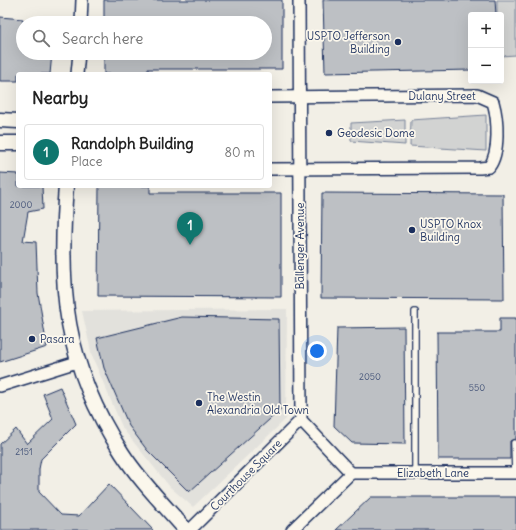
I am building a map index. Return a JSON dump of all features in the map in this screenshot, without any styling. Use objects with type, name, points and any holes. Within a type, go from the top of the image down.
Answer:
[{"type":"street","points":[[81,16],[82,0]]},
{"type":"street","name":"Ballenger Avenue","points":[[299,0],[300,420]]},
{"type":"street","points":[[77,72],[78,60]]},
{"type":"street","name":"Dulany Street","points":[[272,97],[477,96],[487,98],[493,102],[496,112],[496,152],[494,161],[489,167],[272,169]]},
{"type":"street","points":[[0,120],[16,121]]},
{"type":"street","points":[[0,143],[16,143]]},
{"type":"street","points":[[66,188],[62,261],[63,282],[70,334],[77,362],[98,412],[122,453],[140,477],[186,530]]},
{"type":"street","points":[[0,386],[77,362]]},
{"type":"street","points":[[292,530],[351,473],[300,420]]},
{"type":"street","name":"Courthouse Square","points":[[190,530],[300,420]]},
{"type":"street","name":"Elizabeth Lane","points":[[351,473],[515,473]]},
{"type":"lane","points":[[415,312],[415,473]]},
{"type":"lane","points":[[514,443],[515,473]]},
{"type":"shaded area","points":[[497,0],[516,0],[516,55],[504,56],[504,12],[497,12]]},
{"type":"shaded area","points":[[486,115],[486,151],[410,146],[411,120]]},
{"type":"shaded area","points":[[405,120],[405,145],[351,141],[351,123]]},
{"type":"shaded area","name":"The Westin Alexandria Old Town","points":[[287,309],[286,419],[193,507],[170,487],[123,429],[92,356],[82,311]]},
{"type":"building","points":[[104,0],[282,0],[282,69],[148,69],[148,72],[104,72],[104,60],[272,60],[272,16],[104,16]]},
{"type":"building","name":"USPTO Jefferson Building","points":[[323,0],[495,0],[496,12],[468,12],[468,70],[325,73]]},
{"type":"building","points":[[0,17],[16,18],[16,60],[51,60],[50,72],[16,72],[16,81],[0,81]]},
{"type":"building","points":[[0,173],[16,174],[16,188],[42,188],[43,209],[28,212],[23,241],[36,242],[38,293],[47,347],[0,362]]},
{"type":"building","points":[[99,188],[150,188],[150,193],[281,193],[281,297],[98,296]]},
{"type":"building","name":"USPTO Knox Building","points":[[322,193],[503,194],[504,299],[321,298]]},
{"type":"building","name":"The Westin Alexandria Old Town","points":[[182,317],[279,319],[280,410],[189,492],[147,450],[129,426],[104,368],[97,338]]},
{"type":"building","points":[[500,318],[516,318],[516,439],[510,441],[510,459],[438,459],[437,332],[500,332]]},
{"type":"building","points":[[404,327],[405,444],[352,443],[334,426],[337,328]]},
{"type":"building","points":[[60,387],[76,424],[41,459],[39,469],[39,492],[61,515],[79,516],[109,484],[153,530],[0,530],[0,444],[16,429],[27,444],[53,419],[43,394]]},
{"type":"building","points":[[371,497],[516,497],[516,530],[336,530]]},
{"type":"place","name":"USPTO Jefferson Building","points":[[398,42]]},
{"type":"place","name":"Geodesic Dome","points":[[329,133]]},
{"type":"place","name":"USPTO Knox Building","points":[[412,230]]},
{"type":"place","name":"Randolph Building","points":[[190,245]]},
{"type":"place","name":"Pasara","points":[[32,339]]},
{"type":"place","name":"The Westin Alexandria Old Town","points":[[199,403]]}]
